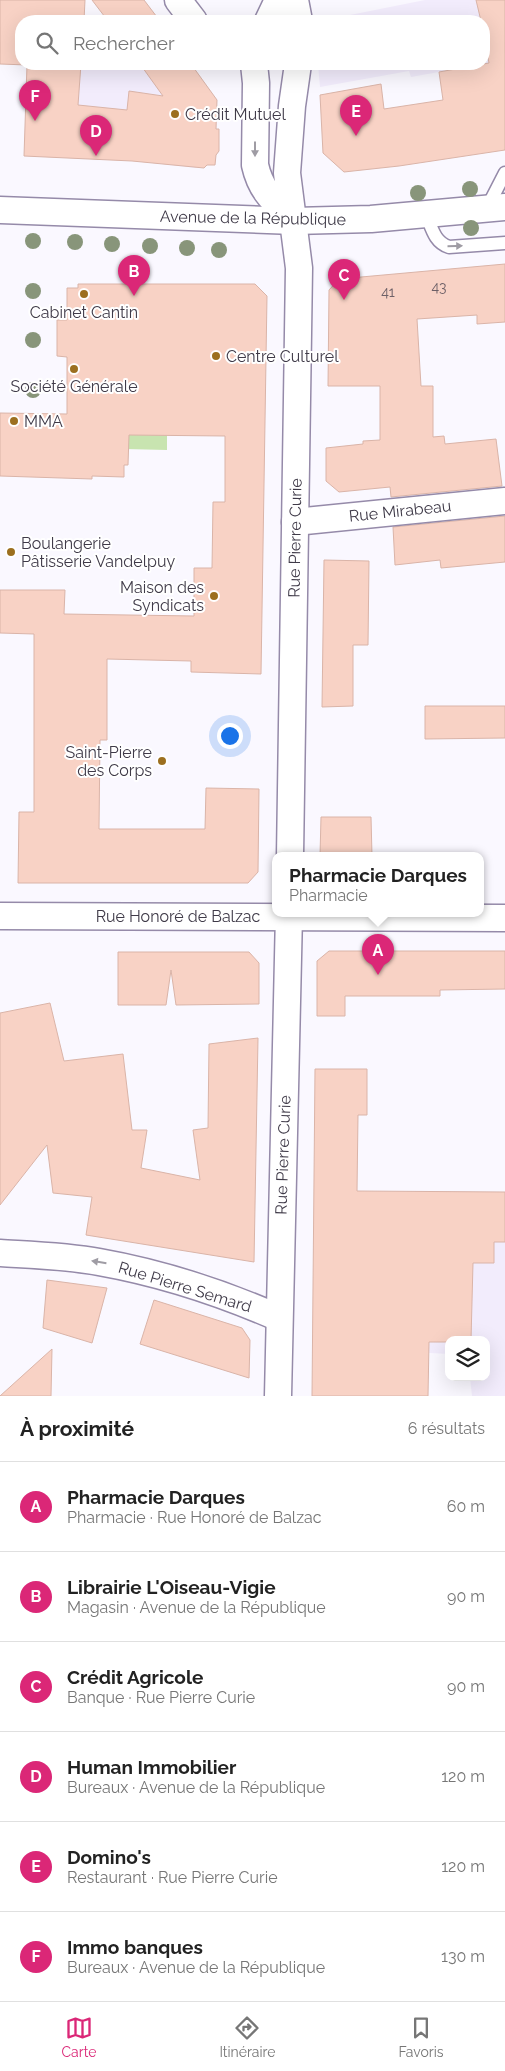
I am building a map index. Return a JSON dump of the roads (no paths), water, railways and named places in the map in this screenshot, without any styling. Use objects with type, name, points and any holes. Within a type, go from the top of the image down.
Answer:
[{"type":"street","points":[[178,0],[189,15]]},
{"type":"street","points":[[271,15],[278,0]]},
{"type":"street","points":[[295,0],[298,15]]},
{"type":"street","name":"Rue Pierre Curie","points":[[290,852],[299,268],[287,173],[292,106],[297,70]]},
{"type":"street","points":[[255,73],[292,106]]},
{"type":"street","points":[[255,73],[254,148],[257,175],[263,189],[294,221]]},
{"type":"street","name":"Avenue de la République","points":[[0,210],[294,221],[371,219],[496,208]]},
{"type":"street","name":"Rue Mirabeau","points":[[295,522],[505,501]]},
{"type":"street","name":"Rue Honoré de Balzac","points":[[0,916],[272,915]]},
{"type":"street","name":"Rue Pierre Curie","points":[[278,1396],[289,917]]},
{"type":"street","name":"Rue Honoré de Balzac","points":[[433,917],[505,918]]},
{"type":"street","name":"Rue Pierre Semard","points":[[0,1252],[99,1262],[146,1272],[205,1290],[279,1318]]},
{"type":"lane","points":[[496,208],[505,173]]},
{"type":"lane","points":[[426,214],[436,240],[449,247],[505,242]]},
{"type":"place","name":"Crédit Mutuel","points":[[175,114]]},
{"type":"place","name":"Immo banques","points":[[35,121]]},
{"type":"place","name":"Domino's","points":[[356,136]]},
{"type":"place","name":"Human Immobilier","points":[[96,156]]},
{"type":"place","name":"Cabinet Cantin","points":[[84,294]]},
{"type":"place","name":"Librairie L'Oiseau-Vigie","points":[[134,296]]},
{"type":"place","name":"Crédit Agricole","points":[[344,300]]},
{"type":"place","name":"Centre Culturel","points":[[216,356]]},
{"type":"place","name":"Société Générale","points":[[74,369]]},
{"type":"place","name":"MMA","points":[[14,421]]},
{"type":"place","name":"Boulangerie Pâtisserie Vandelpuy","points":[[11,552]]},
{"type":"place","name":"Maison des Syndicats","points":[[214,596]]},
{"type":"place","name":"Saint-Pierre des Corps","points":[[162,761]]},
{"type":"place","name":"Pharmacie Darques","points":[[378,975]]}]
